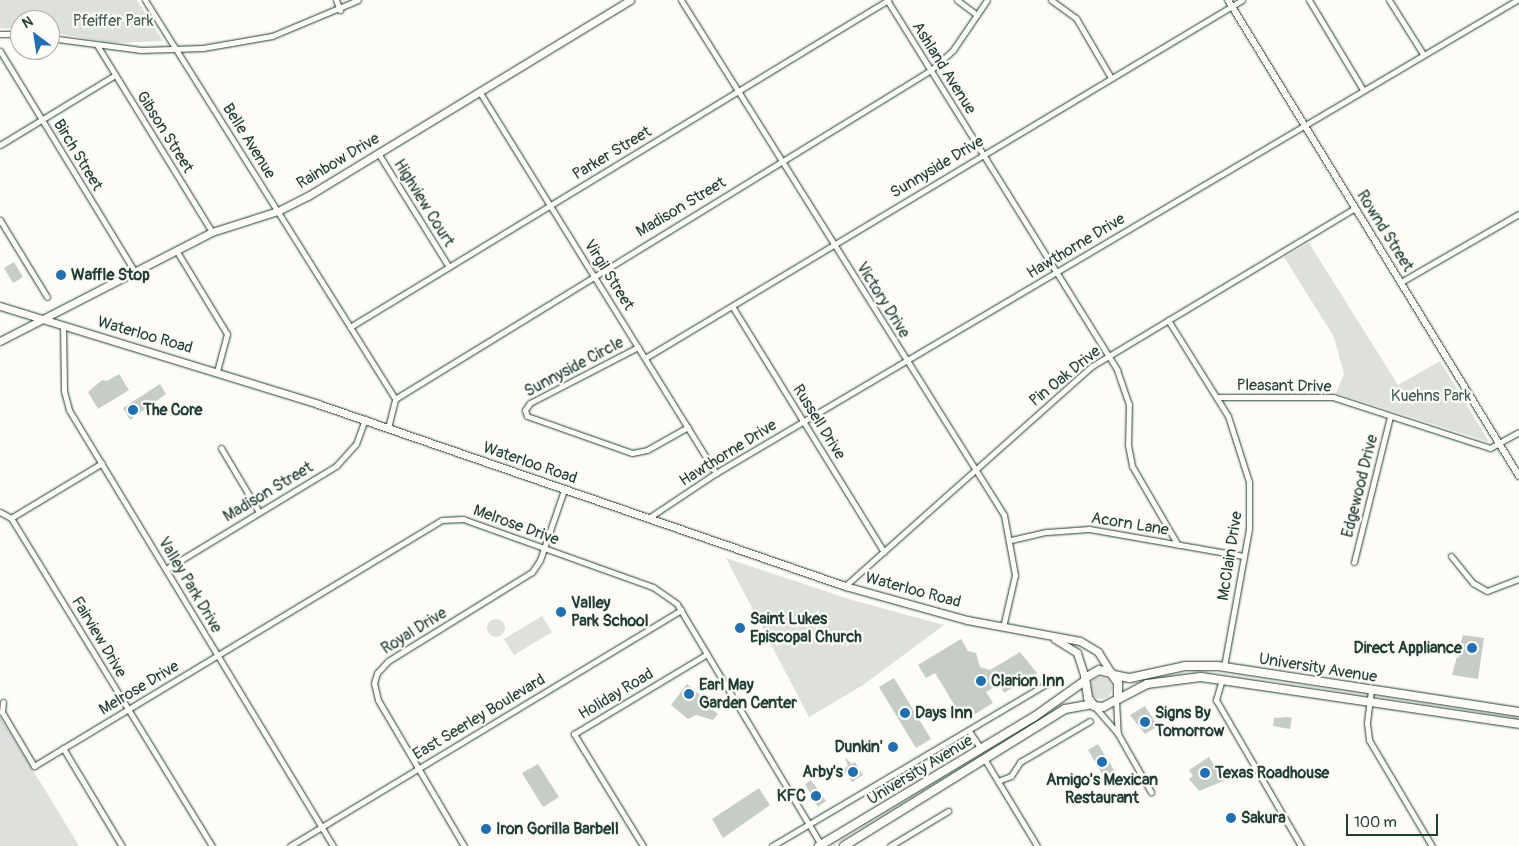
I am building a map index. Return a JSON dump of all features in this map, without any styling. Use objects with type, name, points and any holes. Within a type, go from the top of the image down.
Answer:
[{"type":"main road","name":"Rainbow Drive","points":[[0,341],[46,320],[212,232],[278,210],[378,153],[630,0]]},
{"type":"main road","name":"Waterloo Road","points":[[0,306],[218,370],[564,490],[650,517],[845,586],[1003,627],[1090,645],[1113,674]]},
{"type":"main road","name":"Waterloo Road","points":[[1053,638],[1076,653],[1084,680]]},
{"type":"main road","name":"University Avenue","points":[[1113,674],[1130,678],[1186,666],[1224,667],[1519,712]]},
{"type":"main road","points":[[1099,670],[1113,674],[1120,689],[1117,700],[1103,707],[1093,705],[1084,680],[1099,670]]},
{"type":"main road","name":"University Avenue","points":[[1117,700],[1147,684],[1171,679],[1222,678],[1519,724]]},
{"type":"main road","name":"University Avenue","points":[[821,846],[1022,725],[1084,680]]},
{"type":"main road","name":"University Avenue","points":[[844,846],[1065,709],[1093,705]]},
{"type":"main road","points":[[985,760],[989,752],[1009,739],[1022,725]]},
{"type":"street","name":"Belle Avenue","points":[[145,0],[394,398]]},
{"type":"street","points":[[336,0],[340,10]]},
{"type":"street","points":[[60,39],[97,45],[177,50],[272,36],[340,10],[358,0]]},
{"type":"street","name":"Victory Drive","points":[[681,0],[973,470],[999,505],[1011,540],[1014,590],[1003,627]]},
{"type":"street","name":"Parker Street","points":[[350,327],[888,0]]},
{"type":"street","name":"Ashland Avenue","points":[[888,0],[1108,356],[1127,394],[1132,466],[1178,545]]},
{"type":"street","points":[[957,0],[977,15]]},
{"type":"street","name":"Madison Street","points":[[394,398],[931,70],[949,56],[987,0]]},
{"type":"street","points":[[1051,0],[1076,18],[1111,78]]},
{"type":"street","name":"Sunnyside Drive","points":[[645,358],[1111,78],[1230,3],[1242,0]]},
{"type":"street","points":[[1309,0],[1363,90]]},
{"type":"street","points":[[1389,0],[1423,54]]},
{"type":"street","name":"Hawthorne Drive","points":[[650,517],[716,473],[1517,0]]},
{"type":"street","name":"Rownd Street","points":[[1230,3],[1519,476]]},
{"type":"street","name":"Gibson Street","points":[[97,45],[212,232]]},
{"type":"street","name":"Birch Street","points":[[0,51],[134,272]]},
{"type":"street","points":[[0,146],[115,74]]},
{"type":"street","name":"Virgil Street","points":[[479,91],[716,473]]},
{"type":"street","name":"Highview Court","points":[[378,153],[449,267]]},
{"type":"street","name":"Pin Oak Drive","points":[[845,586],[973,470],[1108,356],[1355,208]]},
{"type":"street","points":[[1401,282],[1519,214]]},
{"type":"street","points":[[0,220],[47,296]]},
{"type":"street","points":[[176,250],[227,334],[218,370]]},
{"type":"street","name":"Russell Drive","points":[[732,306],[884,552]]},
{"type":"street","name":"McClain Drive","points":[[1168,320],[1234,428],[1249,482],[1251,512],[1224,667]]},
{"type":"street","name":"Valley Park Drive","points":[[63,325],[66,401],[333,846]]},
{"type":"street","name":"Sunnyside Circle","points":[[638,347],[530,403],[526,408],[527,416],[632,453],[647,450],[688,427]]},
{"type":"street","name":"Pleasant Drive","points":[[1217,398],[1333,397],[1483,446],[1500,444]]},
{"type":"street","points":[[388,428],[394,398]]},
{"type":"street","name":"Edgewood Drive","points":[[1354,562],[1390,417]]},
{"type":"street","name":"Madison Street","points":[[166,569],[343,460],[358,440],[366,420]]},
{"type":"street","points":[[1500,444],[1519,432]]},
{"type":"street","points":[[221,448],[259,512]]},
{"type":"street","points":[[0,512],[11,518],[102,463]]},
{"type":"street","name":"Royal Drive","points":[[464,846],[376,695],[377,673],[388,661],[526,577],[537,566],[564,490]]},
{"type":"street","name":"Fairview Drive","points":[[11,518],[212,846]]},
{"type":"street","name":"Melrose Drive","points":[[3,702],[2,712],[34,766],[442,520],[470,520],[653,587],[681,610],[821,846]]},
{"type":"street","name":"Acorn Lane","points":[[1011,540],[1077,529],[1244,556]]},
{"type":"street","points":[[1451,556],[1473,583],[1487,591],[1519,580]]},
{"type":"street","name":"East Seerley Boulevard","points":[[290,846],[681,610]]},
{"type":"street","name":"Holiday Road","points":[[643,846],[574,734],[707,654]]},
{"type":"street","points":[[1222,678],[1216,700],[1301,846]]},
{"type":"street","points":[[772,846],[969,731],[1052,680]]},
{"type":"street","points":[[1372,690],[1370,702],[1370,740],[1432,846]]},
{"type":"street","points":[[1117,700],[1118,734]]},
{"type":"street","points":[[1093,705],[1118,734],[1151,792]]},
{"type":"street","points":[[998,781],[1011,776],[1020,762],[1090,721]]},
{"type":"street","points":[[969,731],[981,749]]},
{"type":"street","points":[[63,748],[122,846]]},
{"type":"street","points":[[985,760],[1037,846]]},
{"type":"street","points":[[890,846],[948,811]]},
{"type":"green space","name":"Pfeiffer Park","points":[[0,0],[137,0],[163,41],[114,43],[60,34],[60,10],[10,10],[10,28],[0,28]]},
{"type":"green space","name":"Kuehns Park","points":[[1309,243],[1398,385],[1440,361],[1489,442],[1336,393],[1344,374],[1334,337],[1284,257]]},
{"type":"green space","points":[[726,558],[852,600],[944,625],[863,685],[809,717]]},
{"type":"green space","points":[[542,616],[552,632],[514,655],[504,639]]},
{"type":"green space","points":[[496,619],[502,622],[505,628],[502,634],[496,637],[490,634],[487,628],[490,622]]},
{"type":"green space","points":[[1101,677],[1109,680],[1112,688],[1109,696],[1101,699],[1093,696],[1090,688],[1093,680]]},
{"type":"green space","points":[[0,717],[50,798],[79,846],[0,846]]},
{"type":"building","points":[[14,262],[23,277],[13,283],[4,268]]},
{"type":"building","points":[[119,374],[129,390],[98,409],[88,392],[102,380],[107,381]]},
{"type":"building","points":[[160,384],[166,394],[130,420],[123,408]]},
{"type":"building","name":"Direct Appliance","points":[[1463,635],[1484,638],[1478,679],[1452,675]]},
{"type":"building","name":"Clarion Inn","points":[[961,639],[968,651],[976,653],[980,667],[990,670],[1020,652],[1037,673],[1004,693],[999,684],[986,692],[993,703],[964,721],[935,673],[926,678],[918,665]]},
{"type":"building","name":"Days Inn","points":[[894,678],[931,739],[916,748],[879,687]]},
{"type":"building","name":"Earl May Garden Center","points":[[687,684],[711,704],[709,707],[718,714],[713,720],[696,715],[688,719],[671,705]]},
{"type":"building","name":"Signs By Tomorrow","points":[[1145,706],[1158,726],[1145,734],[1130,715]]},
{"type":"building","points":[[1274,718],[1292,718],[1290,729],[1273,726]]},
{"type":"building","name":"Amigo's Mexican Restaurant","points":[[1098,744],[1116,773],[1105,779],[1088,750]]},
{"type":"building","name":"Arby's","points":[[845,757],[852,764],[855,762],[863,775],[852,782],[843,769],[848,766]]},
{"type":"building","name":"Texas Roadhouse","points":[[1209,757],[1224,781],[1199,791],[1189,779],[1193,776],[1189,770]]},
{"type":"building","points":[[538,764],[559,797],[543,807],[522,773]]},
{"type":"building","name":"KFC","points":[[811,780],[826,801],[818,807],[805,784]]},
{"type":"building","points":[[759,788],[770,805],[723,838],[712,819]]},
{"type":"place","name":"Waffle Stop","points":[[61,275]]},
{"type":"place","name":"The Core","points":[[133,410]]},
{"type":"place","name":"Valley Park School","points":[[561,612]]},
{"type":"place","name":"Saint Lukes Episcopal Church","points":[[740,628]]},
{"type":"place","name":"Direct Appliance","points":[[1472,648]]},
{"type":"place","name":"Clarion Inn","points":[[981,681]]},
{"type":"place","name":"Earl May Garden Center","points":[[689,694]]},
{"type":"place","name":"Days Inn","points":[[905,713]]},
{"type":"place","name":"Signs By Tomorrow","points":[[1145,722]]},
{"type":"place","name":"Dunkin'","points":[[893,747]]},
{"type":"place","name":"Amigo's Mexican Restaurant","points":[[1102,762]]},
{"type":"place","name":"Arby's","points":[[853,772]]},
{"type":"place","name":"Texas Roadhouse","points":[[1205,773]]},
{"type":"place","name":"KFC","points":[[816,796]]},
{"type":"place","name":"Sakura","points":[[1231,818]]},
{"type":"place","name":"Iron Gorilla Barbell","points":[[486,829]]}]
